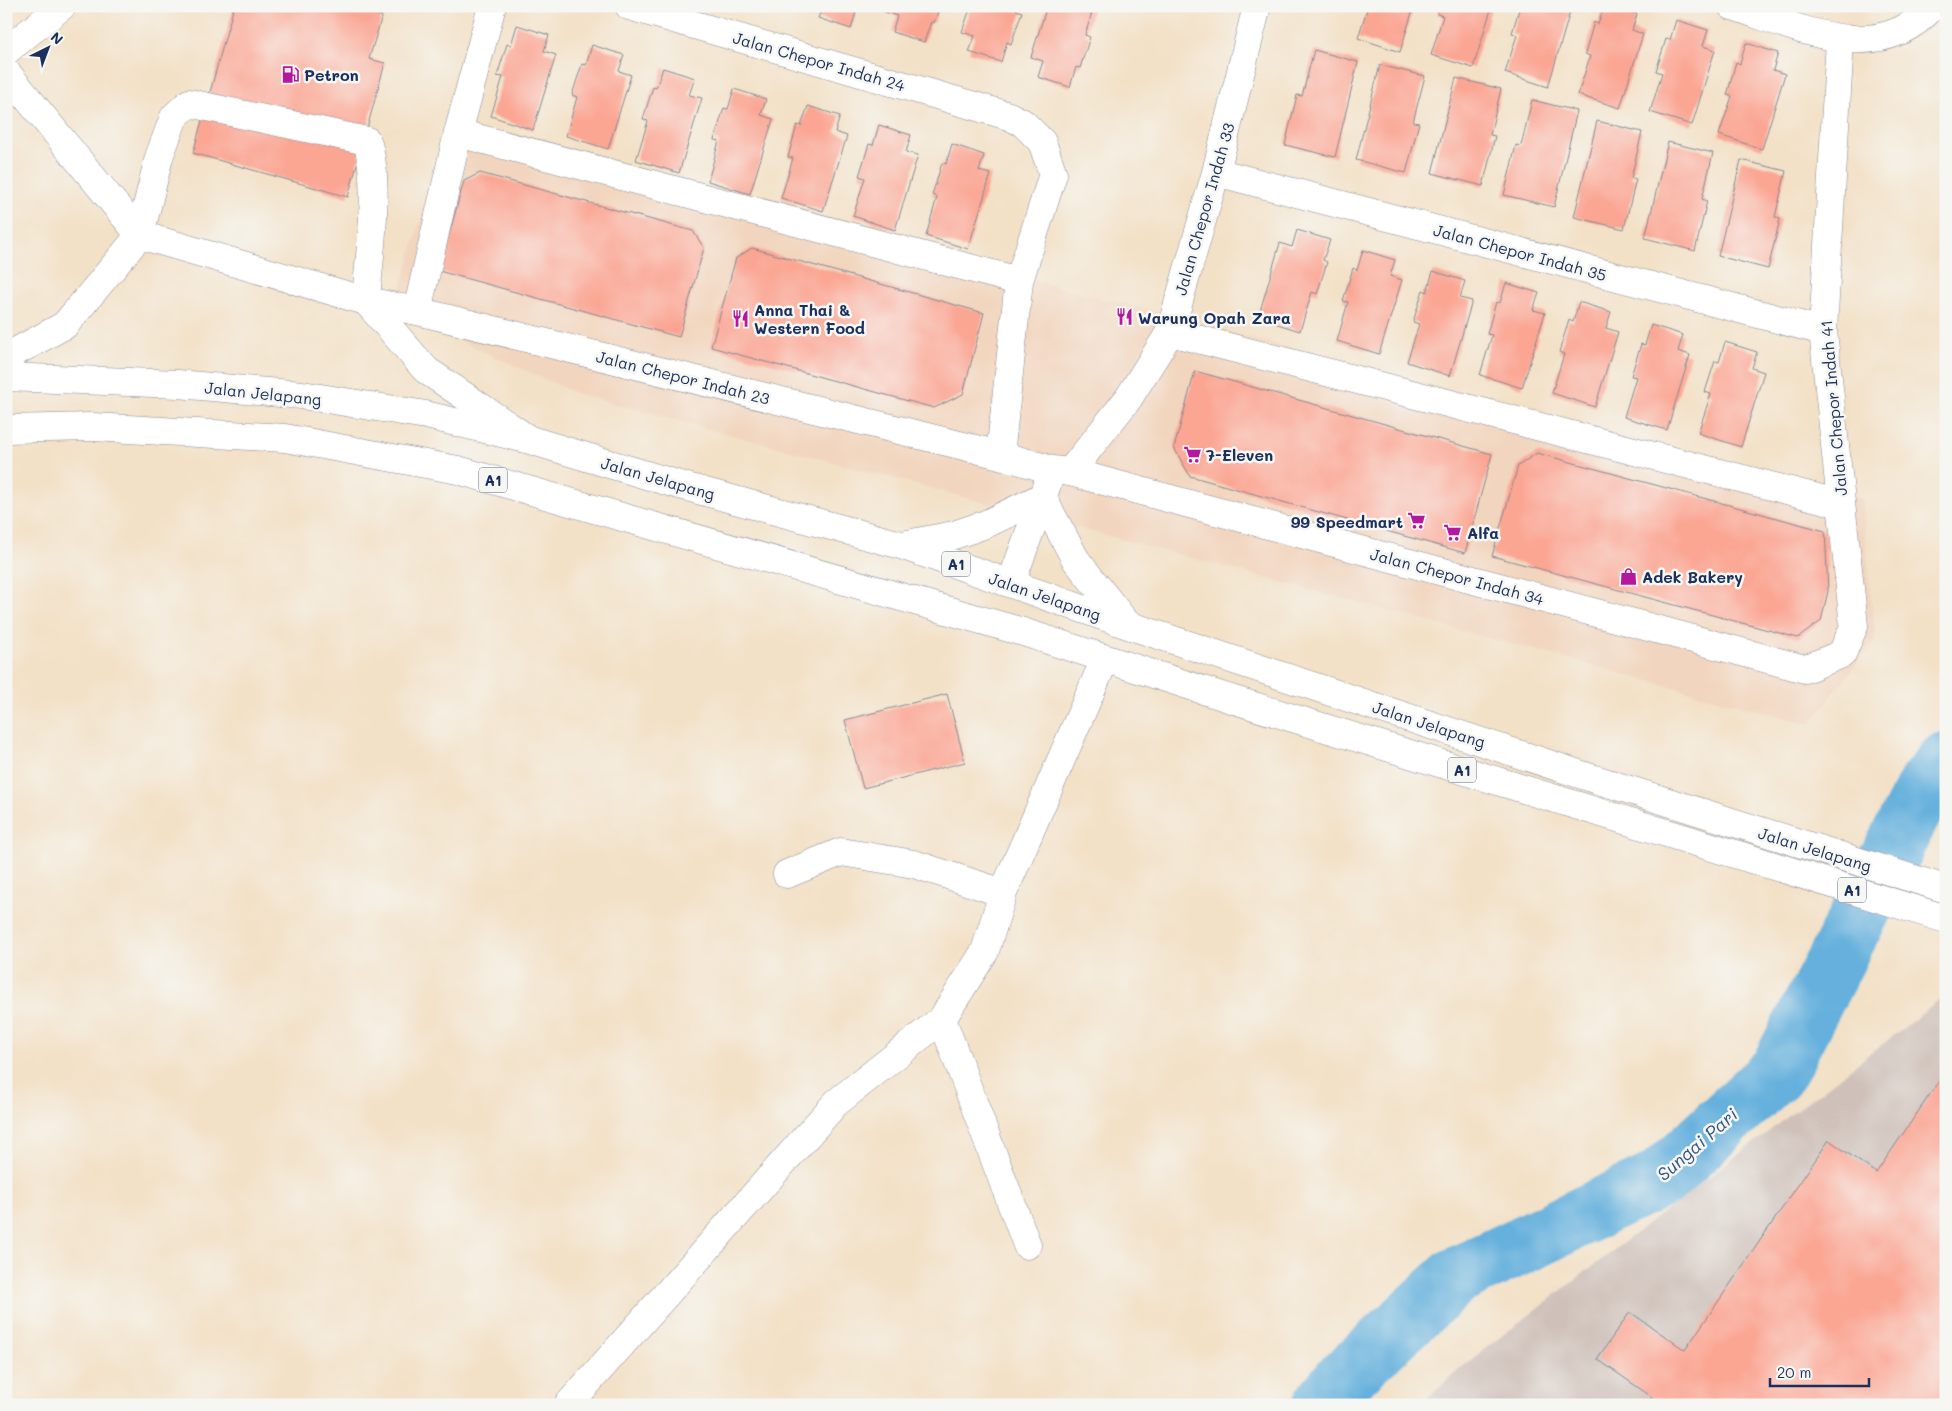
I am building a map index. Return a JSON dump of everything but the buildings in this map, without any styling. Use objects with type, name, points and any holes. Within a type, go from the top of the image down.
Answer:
[{"type":"street","points":[[6,51],[62,6]]},
{"type":"street","points":[[417,311],[458,134],[492,6]]},
{"type":"street","name":"Jalan Chepor Indah 24","points":[[629,6],[1009,116],[1022,123],[1042,142],[1053,174],[1020,281],[1000,455]]},
{"type":"street","name":"Jalan Chepor Indah 33","points":[[1011,583],[1042,497],[1061,471],[1128,399],[1170,332],[1216,172],[1257,6]]},
{"type":"street","points":[[1732,6],[1840,40],[1880,39],[1921,19],[1933,6]]},
{"type":"street","name":"Jalan Chepor Indah 41","points":[[1840,40],[1823,331],[1854,626],[1842,654]]},
{"type":"street","points":[[6,72],[140,235]]},
{"type":"street","points":[[6,357],[65,325],[140,235],[159,157],[174,117],[189,103],[367,141],[372,158],[373,202],[366,301],[426,370],[530,440]]},
{"type":"street","points":[[458,134],[1020,281]]},
{"type":"street","name":"Jalan Chepor Indah 35","points":[[1216,172],[1823,331]]},
{"type":"street","name":"Jalan Chepor Indah 23","points":[[140,235],[366,301],[417,311],[1061,471]]},
{"type":"street","points":[[1170,332],[1841,504]]},
{"type":"street","name":"Jalan Jelapang","points":[[6,378],[178,384],[302,395],[426,415],[530,440],[676,484],[901,546],[1128,625],[1762,832],[1946,889]]},
{"type":"street","name":"Jalan Jelapang","points":[[6,430],[93,427],[286,438],[458,470],[1023,632],[1946,919]]},
{"type":"street","name":"Jalan Chepor Indah 34","points":[[1061,471],[1805,669],[1842,654]]},
{"type":"street","points":[[901,546],[954,535],[986,524],[1042,497],[1076,560],[1128,625]]},
{"type":"street","points":[[966,615],[992,599],[1011,583],[1023,632]]},
{"type":"street","points":[[568,1405],[836,1103],[942,1019],[985,951],[1003,893],[1105,659]]},
{"type":"street","points":[[787,874],[841,852],[914,864],[1003,893]]},
{"type":"street","points":[[942,1019],[1027,1245]]},
{"type":"shaded area","points":[[447,125],[1862,499],[1875,640],[1810,724],[575,393],[395,311]]},
{"type":"shaded area","points":[[1946,997],[1946,1405],[1419,1405],[1473,1358]]},
{"type":"waterway","name":"Sungai Pari","points":[[1322,1405],[1342,1380],[1455,1277],[1662,1178],[1778,1071],[1927,784],[1946,761]]},
{"type":"place","name":"Petron","points":[[290,74]]},
{"type":"place","name":"Warung Opah Zara","points":[[1124,317]]},
{"type":"place","name":"Anna Thai & Western Food","points":[[740,318]]},
{"type":"place","name":"7-Eleven","points":[[1192,454]]},
{"type":"place","name":"99 Speedmart","points":[[1417,521]]},
{"type":"place","name":"Alfa","points":[[1453,532]]},
{"type":"place","name":"Adek Bakery","points":[[1628,576]]}]
